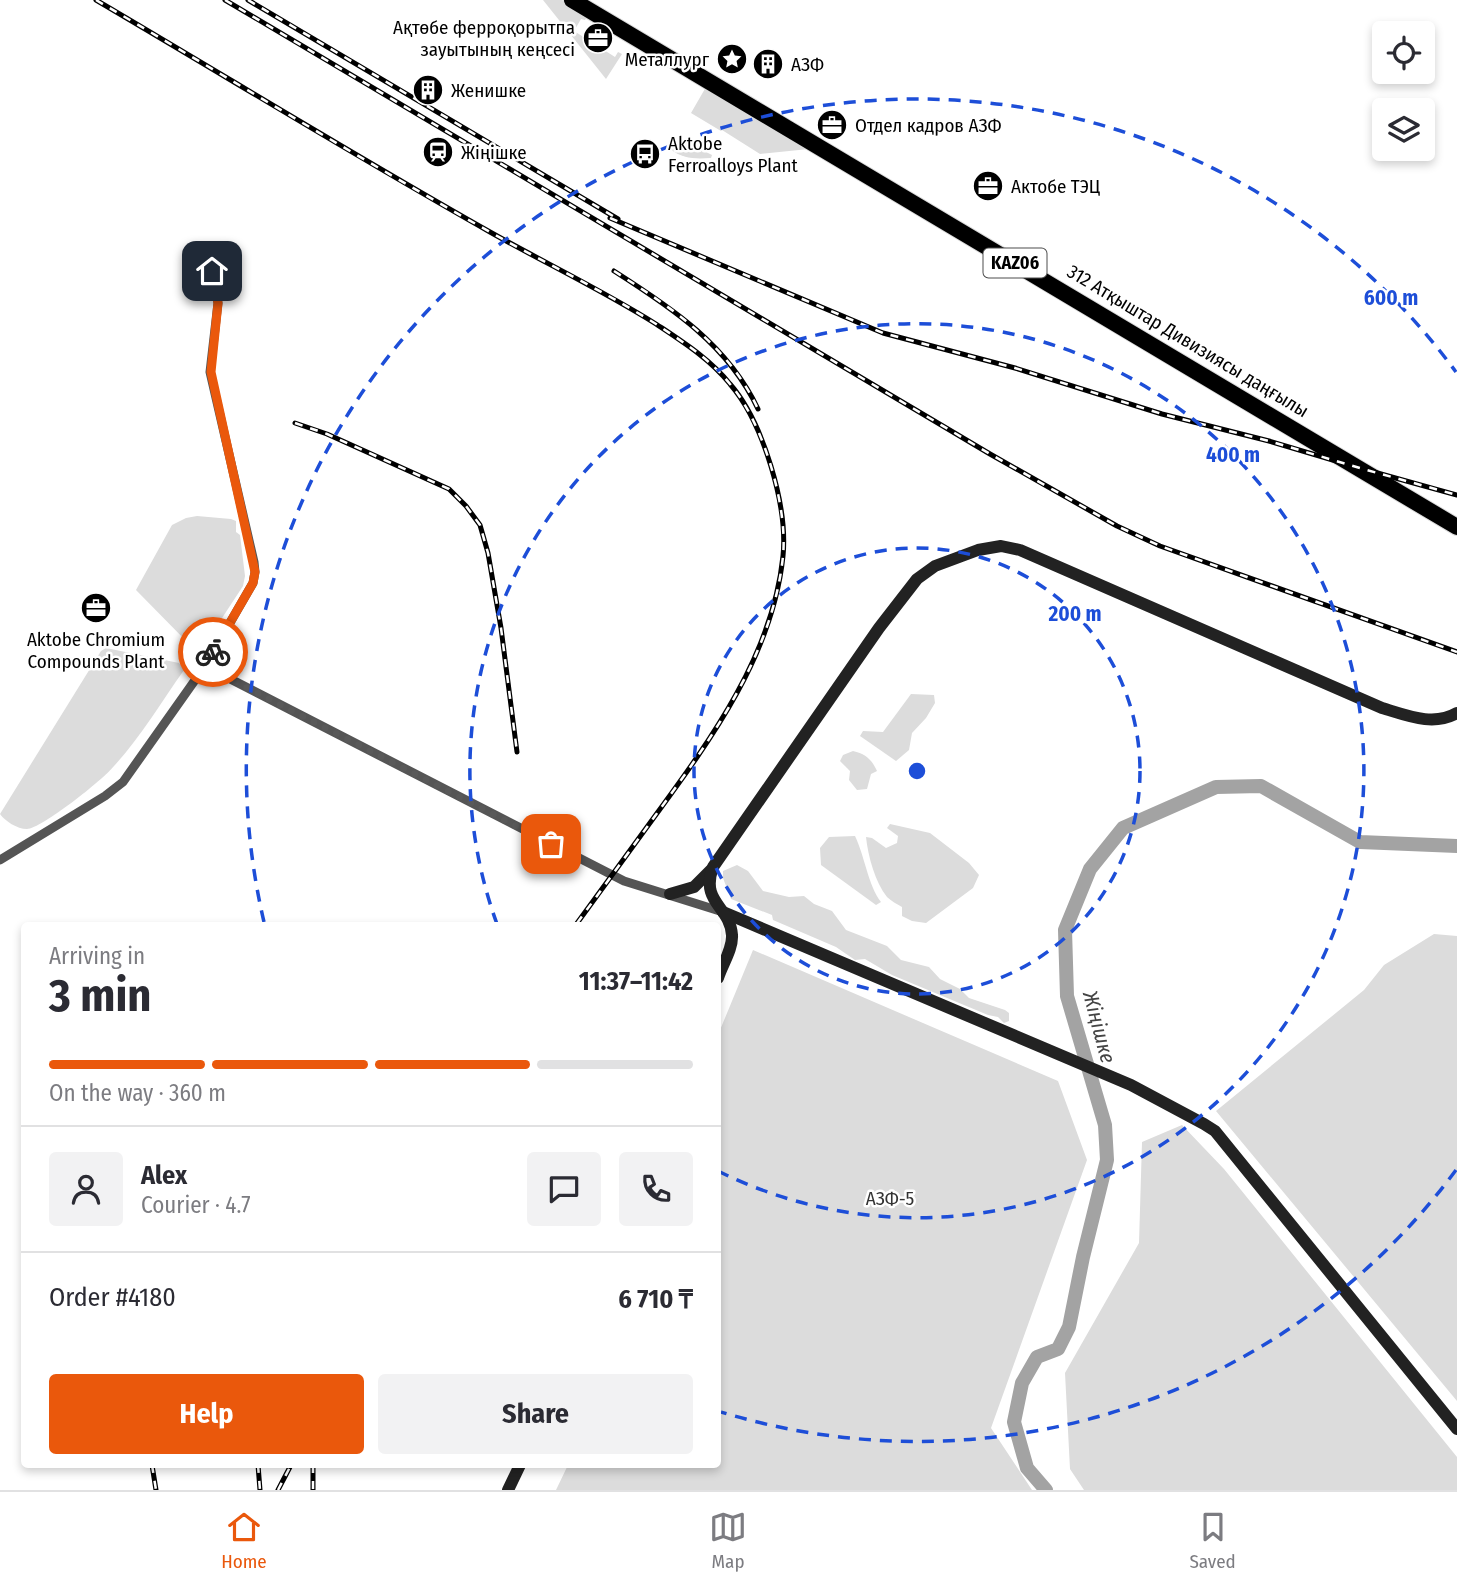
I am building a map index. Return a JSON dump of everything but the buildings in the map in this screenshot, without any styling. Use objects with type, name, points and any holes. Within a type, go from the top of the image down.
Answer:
[{"type":"highway","name":"312 Атқыштар Дивизиясы даңғылы","points":[[572,0],[1457,527]]},
{"type":"street","points":[[0,860],[105,796],[123,782],[205,666],[253,583],[255,572],[211,372],[218,303],[212,271]]},
{"type":"street","points":[[670,894],[694,887],[713,867],[879,628],[917,579],[935,566],[978,550],[1001,547],[1036,555],[1382,708],[1426,720],[1441,720],[1457,713]]},
{"type":"street","points":[[205,666],[624,881],[723,912],[1009,1032],[1131,1085],[1215,1131],[1457,1429]]},
{"type":"street","points":[[713,867],[709,887],[713,899],[731,927],[732,942],[721,970]]},
{"type":"street","points":[[732,942],[744,933],[762,928]]},
{"type":"street","points":[[508,1490],[519,1468]]},
{"type":"green space","points":[[543,0],[562,0],[588,15],[585,20],[581,19],[574,31],[615,57],[618,52],[622,54],[606,79]]},
{"type":"green space","points":[[706,87],[809,149],[760,154],[691,113]]},
{"type":"green space","points":[[678,138],[712,155],[711,158],[689,158],[670,149]]},
{"type":"green space","points":[[197,516],[236,521],[245,576],[243,586],[205,644],[193,648],[136,590],[172,525]]},
{"type":"green space","points":[[106,648],[179,663],[184,670],[142,731],[108,772],[86,792],[45,821],[27,829],[15,826],[0,814],[101,651]]},
{"type":"green space","points":[[911,694],[934,695],[935,703],[912,733],[909,750],[896,761],[860,736],[863,731],[883,732]]},
{"type":"green space","points":[[853,751],[868,758],[877,771],[871,774],[867,789],[857,790],[849,780],[850,771],[840,761],[843,755]]},
{"type":"green space","points":[[890,824],[930,833],[969,863],[979,875],[973,888],[926,923],[902,916],[902,907],[887,897],[870,860],[866,837],[886,848],[897,843],[898,836],[887,828]]},
{"type":"green space","points":[[855,836],[881,902],[876,905],[821,865],[820,848],[829,837]]},
{"type":"green space","points":[[737,865],[748,871],[763,891],[789,897],[804,896],[814,904],[832,911],[846,930],[887,946],[901,960],[929,967],[940,979],[960,989],[969,998],[1005,1010],[1009,1013],[1009,1021],[1004,1023],[998,1017],[892,975],[865,959],[855,960],[836,947],[773,920],[772,915],[731,899],[723,871]]},
{"type":"green space","points":[[1434,934],[1457,936],[1457,1401],[1216,1111],[1364,990],[1384,965]]},
{"type":"green space","name":"АЗФ-5","points":[[753,950],[1058,1081],[1087,1160],[991,1428],[1032,1490],[556,1490],[567,1468],[721,1468],[721,1028]]},
{"type":"green space","points":[[1182,1125],[1224,1169],[1457,1457],[1457,1490],[1084,1490],[1070,1469],[1065,1373],[1139,1243],[1142,1142]]},
{"type":"waterway","name":"Жіңішке","points":[[1046,1490],[1027,1468],[1014,1422],[1022,1383],[1037,1357],[1058,1349],[1069,1327],[1107,1160],[1105,1125],[1067,996],[1065,930],[1090,869],[1123,828],[1216,787],[1261,786],[1360,842],[1457,846]]},
{"type":"railway","points":[[96,0],[440,204],[656,324],[696,351],[714,367],[742,400],[753,420],[771,466],[784,536],[777,592],[767,627],[737,694],[718,725],[578,922]]},
{"type":"railway","points":[[225,0],[990,454],[1117,526],[1160,546],[1457,652]]},
{"type":"railway","points":[[248,0],[618,219]]},
{"type":"railway","points":[[610,218],[883,333],[1015,368],[1162,414],[1269,441],[1457,495]]},
{"type":"railway","points":[[614,271],[677,314],[715,347],[746,386],[758,409]]},
{"type":"railway","points":[[295,423],[327,434],[449,489],[480,525],[488,553],[501,628],[517,752]]},
{"type":"railway","points":[[152,1468],[156,1490]]},
{"type":"railway","points":[[258,1468],[260,1490]]},
{"type":"railway","points":[[278,1490],[289,1468]]},
{"type":"railway","points":[[313,1468],[313,1490]]},
{"type":"way so far","points":[[213,652],[205,666],[551,844]]},
{"type":"place","name":"Ақтөбе ферроқорытпа зауытының кеңсесі","points":[[598,38]]},
{"type":"place","name":"Металлург","points":[[732,59]]},
{"type":"place","name":"АЗФ","points":[[768,64]]},
{"type":"place","name":"Женишке","points":[[428,90]]},
{"type":"place","name":"Отдел кадров АЗФ","points":[[832,125]]},
{"type":"place","name":"Жіңішке","points":[[438,152]]},
{"type":"place","name":"Aktobe Ferroalloys Plant","points":[[645,154]]},
{"type":"place","name":"Актобе ТЭЦ","points":[[988,186]]},
{"type":"place","name":"Aktobe Chromium Compounds Plant","points":[[96,608]]},
{"type":"route","points":[[212,271],[218,303],[211,372],[255,572],[253,583],[213,652]]}]
